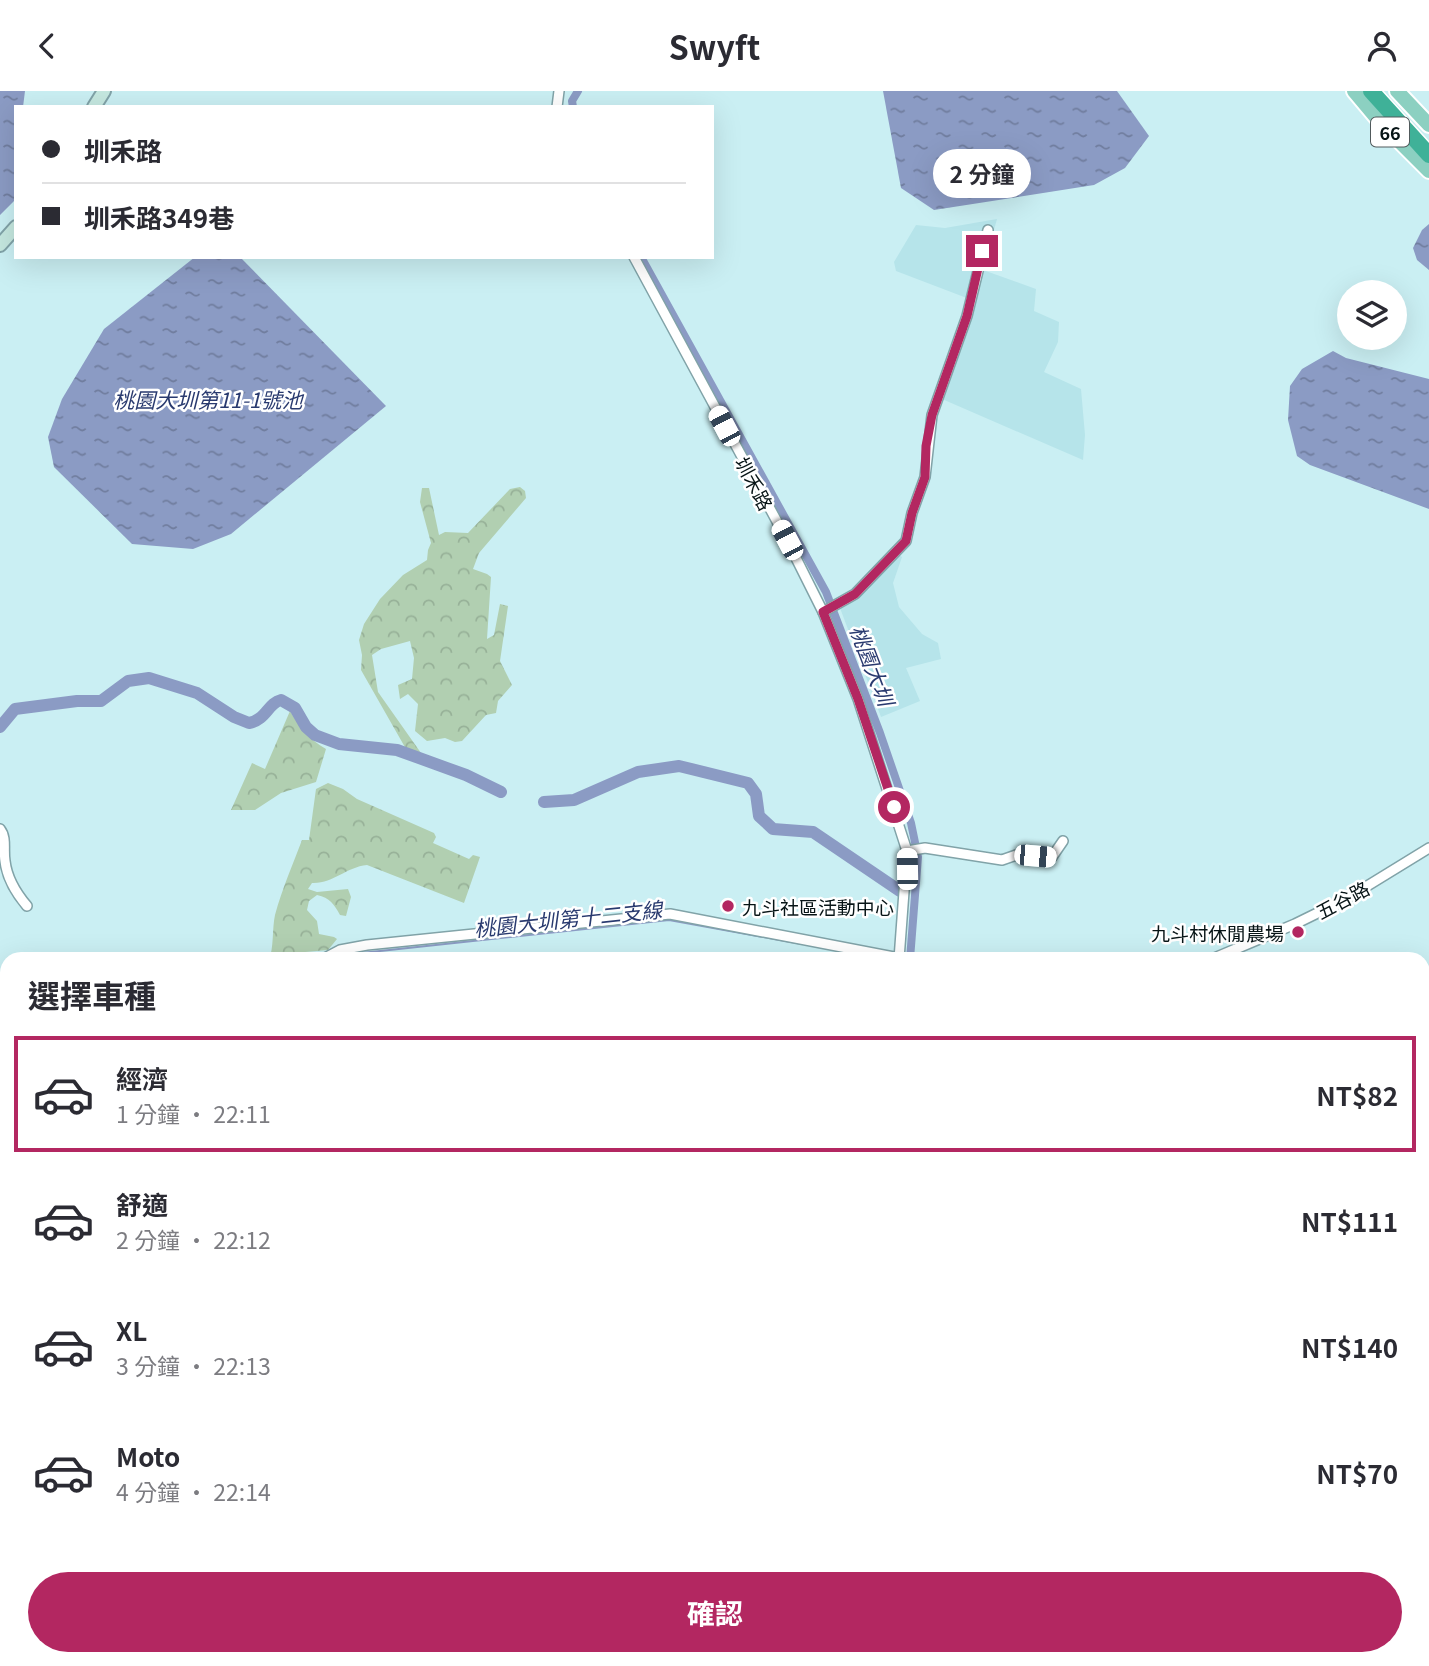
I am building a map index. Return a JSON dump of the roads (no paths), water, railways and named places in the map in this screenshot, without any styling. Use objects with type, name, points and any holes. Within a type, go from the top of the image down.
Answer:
[{"type":"highway","name":"66","points":[[1371,91],[1429,155]]},
{"type":"highway","name":"66","points":[[1381,91],[1429,141]]},
{"type":"main road","name":"66","points":[[1354,91],[1380,122],[1429,171]]},
{"type":"main road","name":"66","points":[[1397,91],[1429,125]]},
{"type":"main road","points":[[0,244],[14,229]]},
{"type":"street","points":[[825,611],[855,594],[906,541],[912,513],[925,477],[926,446],[932,415],[967,316],[988,230]]},
{"type":"street","name":"圳禾路","points":[[635,259],[825,611],[913,850],[900,952]]},
{"type":"street","points":[[0,829],[4,835],[8,877],[27,906]]},
{"type":"street","points":[[913,850],[1002,860],[1019,854],[1052,857],[1063,841]]},
{"type":"street","name":"五谷路","points":[[1229,952],[1346,899],[1429,849]]},
{"type":"street","points":[[336,952],[367,945],[670,914],[863,952]]},
{"type":"water","points":[[0,91],[25,91],[23,105],[14,105],[14,201],[0,215]]},
{"type":"water","points":[[883,91],[1117,91],[1149,136],[1125,168],[1094,185],[934,210],[901,188]]},
{"type":"water","points":[[1429,224],[1429,270],[1417,260],[1413,248],[1422,230]]},
{"type":"water","name":"桃園大圳第11-1號池","points":[[192,259],[242,259],[386,406],[231,534],[193,549],[132,544],[54,467],[48,437],[62,399],[104,329]]},
{"type":"water","points":[[1333,351],[1346,358],[1429,379],[1429,509],[1310,465],[1297,456],[1288,420],[1290,386],[1302,369]]},
{"type":"waterway","name":"桃園大圳","points":[[573,105],[578,91]]},
{"type":"waterway","name":"桃園大圳","points":[[642,259],[826,592],[911,823],[918,857],[911,952]]},
{"type":"waterway","points":[[0,727],[15,709],[77,701],[101,701],[128,681],[149,678],[197,693],[234,717],[249,723],[259,719],[273,704],[281,700],[295,708],[306,727],[315,735],[339,744],[397,750],[466,775],[501,792]]},
{"type":"waterway","points":[[544,802],[574,800],[638,772],[679,766],[748,783],[756,794],[759,816],[773,829],[813,832],[900,891]]},
{"type":"waterway","name":"桃園大圳第十二支線","points":[[371,952],[669,920],[802,944]]},
{"type":"place","name":"九斗社區活動中心","points":[[728,906]]},
{"type":"place","name":"九斗村休閒農場","points":[[1298,932]]}]
